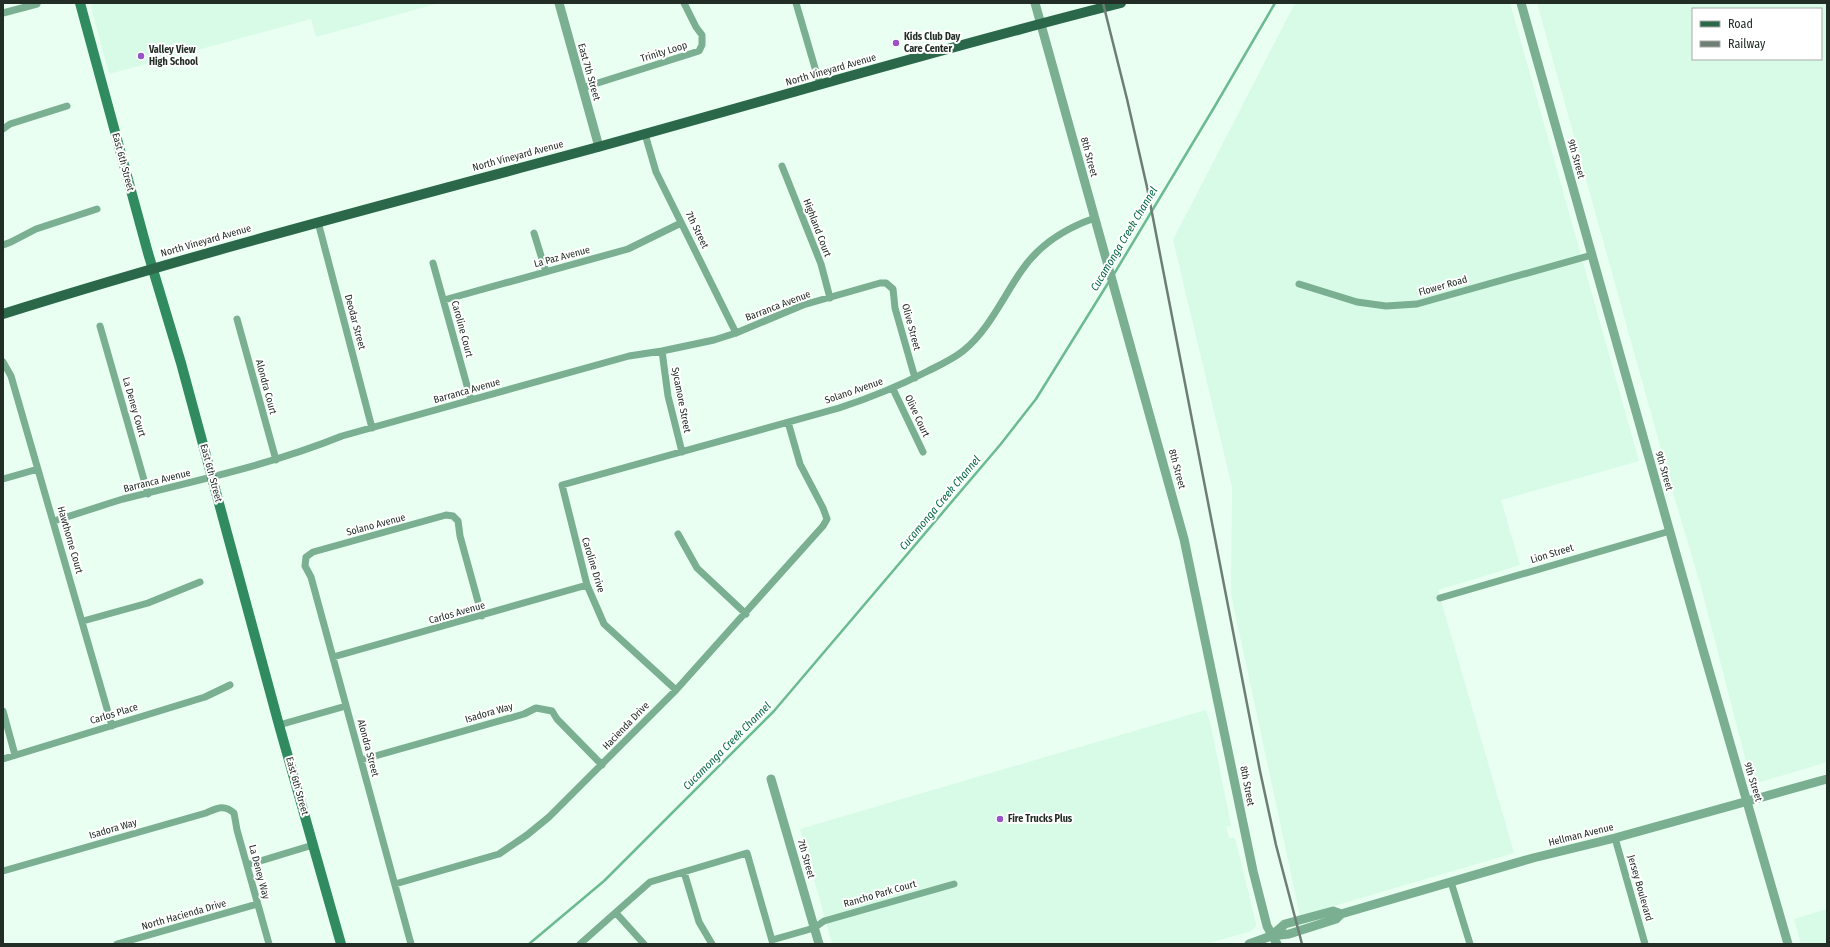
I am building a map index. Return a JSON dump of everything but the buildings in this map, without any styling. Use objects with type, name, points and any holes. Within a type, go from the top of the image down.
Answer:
[{"type":"main road","name":"East 6th Street","points":[[80,3],[152,268],[181,363],[341,944]]},
{"type":"main road","name":"North Vineyard Avenue","points":[[3,314],[152,268],[599,147],[1121,3]]},
{"type":"street","name":"East 7th Street","points":[[559,3],[599,147]]},
{"type":"street","name":"Trinity Loop","points":[[582,88],[699,51],[702,45],[702,35],[696,27],[684,3]]},
{"type":"street","points":[[796,3],[820,85]]},
{"type":"street","name":"8th Street","points":[[1035,3],[1121,307],[1184,539],[1253,871],[1267,926],[1277,944]]},
{"type":"street","name":"9th Street","points":[[1521,3],[1788,944]]},
{"type":"street","points":[[3,13],[37,4]]},
{"type":"street","points":[[3,129],[10,124],[67,106]]},
{"type":"street","name":"7th Street","points":[[645,134],[656,172],[736,333]]},
{"type":"street","name":"Highland Court","points":[[782,166],[821,264],[830,298]]},
{"type":"street","points":[[3,245],[36,229],[97,210]]},
{"type":"street","name":"Solano Avenue","points":[[562,485],[839,408],[893,388],[915,378],[962,351],[976,338],[987,324],[1022,269],[1037,253],[1060,234],[1095,218]]},
{"type":"street","name":"Deodar Street","points":[[318,222],[372,428]]},
{"type":"street","name":"La Paz Avenue","points":[[444,300],[628,249],[681,223]]},
{"type":"street","points":[[534,233],[546,272]]},
{"type":"street","name":"Flower Road","points":[[1299,284],[1357,302],[1386,306],[1417,304],[1592,255]]},
{"type":"street","name":"Caroline Court","points":[[433,263],[471,400]]},
{"type":"street","name":"Barranca Avenue","points":[[54,521],[123,500],[212,478],[276,460],[303,452],[342,436],[629,356],[714,340],[736,333],[803,305],[880,283],[886,283]]},
{"type":"street","name":"Olive Street","points":[[886,283],[893,289],[895,308],[915,378]]},
{"type":"street","name":"Alondra Court","points":[[237,319],[276,460]]},
{"type":"street","name":"La Deney Court","points":[[100,326],[148,494]]},
{"type":"street","name":"Sycamore Street","points":[[662,351],[668,396],[682,452]]},
{"type":"street","name":"Hawthorne Court","points":[[3,362],[11,376],[83,621],[112,726]]},
{"type":"street","name":"Olive Court","points":[[893,388],[923,452]]},
{"type":"street","name":"Hacienda Drive","points":[[395,884],[499,854],[527,835],[549,817],[676,690],[746,614],[823,526],[827,519],[800,464],[788,422]]},
{"type":"street","points":[[3,478],[38,469]]},
{"type":"street","name":"Caroline Drive","points":[[562,485],[587,585],[604,624],[676,690]]},
{"type":"street","name":"Solano Avenue","points":[[306,557],[313,552],[446,515],[452,516],[458,521],[460,536],[482,616]]},
{"type":"street","name":"Lion Street","points":[[1440,598],[1670,531]]},
{"type":"street","points":[[678,534],[696,568],[746,614]]},
{"type":"street","name":"Alondra Street","points":[[306,557],[306,566],[311,577],[411,944]]},
{"type":"street","points":[[83,621],[148,603],[200,582]]},
{"type":"street","name":"Carlos Avenue","points":[[333,657],[587,585]]},
{"type":"street","name":"Carlos Place","points":[[3,759],[205,697],[230,686]]},
{"type":"street","points":[[280,725],[346,706]]},
{"type":"street","name":"Isadora Way","points":[[361,760],[524,714],[536,708],[552,711],[557,719],[602,765]]},
{"type":"street","points":[[3,711],[15,755]]},
{"type":"street","name":"7th Street","points":[[771,779],[819,944]]},
{"type":"street","name":"Hellman Avenue","points":[[1249,944],[1272,936],[1285,924],[1333,911],[1341,914],[1533,858],[1615,838],[1747,800],[1827,779]]},
{"type":"street","name":"Isadora Way","points":[[3,871],[219,807],[228,808]]},
{"type":"street","name":"La Deney Way","points":[[228,808],[234,812],[237,830],[268,944]]},
{"type":"street","name":"Jersey Boulevard","points":[[1615,838],[1645,944]]},
{"type":"street","points":[[247,865],[313,845]]},
{"type":"street","points":[[580,944],[589,941],[616,913],[650,882],[747,853],[773,942]]},
{"type":"street","points":[[684,872],[698,922],[712,944]]},
{"type":"street","points":[[1451,882],[1470,944]]},
{"type":"street","name":"Rancho Park Court","points":[[773,942],[814,928],[824,921],[954,884]]},
{"type":"street","name":"North Hacienda Drive","points":[[117,944],[257,904]]},
{"type":"street","points":[[616,913],[644,944]]},
{"type":"shaded area","name":"Valley View High School","points":[[90,3],[439,3],[316,37],[311,19],[109,74]]},
{"type":"shaded area","points":[[1295,3],[1510,3],[1639,461],[1501,500],[1520,565],[1438,590],[1514,853],[1300,916],[1231,594],[1232,487],[1173,240]]},
{"type":"shaded area","points":[[1537,3],[1827,3],[1827,762],[1760,782],[1749,773],[1701,587],[1672,489]]},
{"type":"shaded area","points":[[1206,710],[1210,722],[1231,825],[1226,827],[1229,838],[1235,838],[1256,923],[1256,926],[1251,931],[1206,944],[832,944],[800,829]]},
{"type":"shaded area","points":[[1827,909],[1827,944],[1801,944],[1794,919]]},
{"type":"waterway","name":"Cucamonga Creek Channel","points":[[1114,274],[1275,3]]},
{"type":"waterway","name":"Cucamonga Creek Channel","points":[[529,944],[604,881],[774,711],[1000,445],[1036,399],[1110,280]]},
{"type":"railway","points":[[1103,3],[1147,187],[1260,771],[1276,845],[1302,944]]},
{"type":"place","name":"Kids Club Day Care Center","points":[[896,43]]},
{"type":"place","name":"Valley View High School","points":[[141,56]]},
{"type":"place","name":"Fire Trucks Plus","points":[[1000,819]]}]
